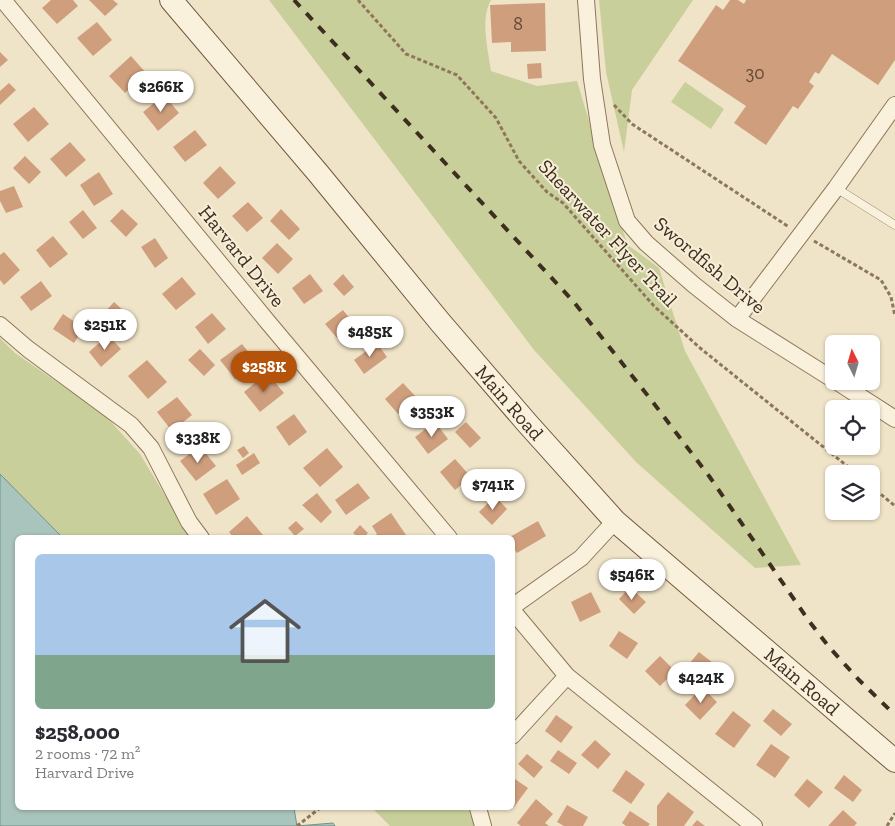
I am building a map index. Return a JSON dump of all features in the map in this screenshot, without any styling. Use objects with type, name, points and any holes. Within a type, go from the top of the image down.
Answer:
[{"type":"main road","name":"Main Road","points":[[180,3],[440,322],[615,521],[895,761]]},
{"type":"street","points":[[0,3],[4,0]]},
{"type":"street","name":"Harvard Drive","points":[[4,0],[267,321],[446,535]]},
{"type":"street","name":"Swordfish Drive","points":[[586,0],[592,79],[602,145],[627,221],[646,243],[736,319],[825,375]]},
{"type":"street","points":[[736,319],[836,188],[895,105]]},
{"type":"street","points":[[0,326],[28,350],[131,426],[151,448],[189,522],[199,535]]},
{"type":"street","name":"Swordfish Drive","points":[[849,390],[895,419]]},
{"type":"street","points":[[515,606],[581,558],[615,521]]},
{"type":"street","points":[[515,612],[567,676],[754,826]]},
{"type":"street","points":[[515,733],[567,676]]},
{"type":"street","points":[[479,810],[483,826]]},
{"type":"lane","points":[[836,188],[895,225]]},
{"type":"path","name":"Shearwater Flyer Trail","points":[[358,0],[406,54],[457,75],[496,118],[519,161],[547,192],[563,203],[654,306],[700,348],[846,465]]},
{"type":"path","points":[[592,79],[618,111],[632,124],[774,219],[881,280],[891,296],[895,316]]},
{"type":"path","points":[[880,494],[895,506]]},
{"type":"path","points":[[297,826],[317,810]]},
{"type":"path","points":[[887,826],[895,813]]},
{"type":"green space","points":[[269,0],[491,0],[485,25],[491,71],[537,86],[577,81],[628,245],[659,268],[685,351],[801,565],[755,568],[636,462],[534,350]]},
{"type":"green space","points":[[599,0],[693,0],[632,90],[624,152],[606,72]]},
{"type":"green space","points":[[685,82],[724,109],[711,129],[671,102]]},
{"type":"green space","points":[[0,338],[15,353],[105,415],[140,454],[189,535],[60,535],[0,474]]},
{"type":"green space","points":[[374,810],[469,810],[475,826],[390,826]]},
{"type":"water","points":[[0,474],[60,535],[15,535],[15,810],[294,810],[297,826],[0,826]]},
{"type":"water","points":[[333,823],[335,826],[297,826]]},
{"type":"building","points":[[51,0],[73,0],[78,6],[57,24],[42,8]]},
{"type":"building","points":[[89,0],[113,0],[118,4],[105,16]]},
{"type":"building","points":[[730,0],[738,0],[744,4],[746,0],[895,0],[895,60],[878,85],[832,54],[819,74],[815,72],[809,82],[814,86],[798,109],[793,106],[766,145],[734,123],[746,106],[678,61],[716,5],[723,10]]},
{"type":"building","points":[[545,3],[546,51],[511,52],[511,42],[492,43],[490,5]]},
{"type":"building","points":[[97,22],[112,40],[93,56],[77,38]]},
{"type":"building","points":[[0,52],[8,60],[0,67]]},
{"type":"building","points":[[131,56],[146,73],[125,93],[109,76]]},
{"type":"building","points":[[541,63],[542,78],[528,79],[527,64]]},
{"type":"building","points":[[9,83],[16,90],[0,105],[0,91]]},
{"type":"building","points":[[164,95],[179,113],[158,131],[143,112]]},
{"type":"building","points":[[34,107],[49,124],[28,142],[13,124]]},
{"type":"building","points":[[195,130],[207,145],[185,162],[173,147]]},
{"type":"building","points":[[70,142],[86,160],[66,177],[50,159]]},
{"type":"building","points":[[25,156],[41,172],[29,184],[13,168]]},
{"type":"building","points":[[220,166],[236,183],[218,199],[203,183]]},
{"type":"building","points":[[99,172],[113,194],[94,206],[80,185]]},
{"type":"building","points":[[14,186],[23,207],[6,213],[0,201],[0,191]]},
{"type":"building","points":[[248,202],[263,218],[247,232],[232,216]]},
{"type":"building","points":[[122,209],[138,224],[126,237],[110,221]]},
{"type":"building","points":[[281,209],[300,229],[289,240],[270,221]]},
{"type":"building","points":[[83,210],[97,228],[83,239],[69,222]]},
{"type":"building","points":[[53,236],[68,254],[50,268],[36,250]]},
{"type":"building","points":[[155,238],[168,258],[155,268],[141,247]]},
{"type":"building","points":[[277,243],[293,259],[278,274],[262,258]]},
{"type":"building","points":[[4,252],[20,270],[4,285],[0,280],[0,255]]},
{"type":"building","points":[[310,274],[323,291],[304,304],[292,288]]},
{"type":"building","points":[[343,274],[354,287],[344,296],[333,284]]},
{"type":"building","points":[[182,277],[196,294],[176,310],[162,294]]},
{"type":"building","points":[[41,281],[52,296],[31,311],[20,297]]},
{"type":"building","points":[[114,302],[133,319],[123,330],[104,313]]},
{"type":"building","points":[[343,310],[354,324],[337,338],[325,324]]},
{"type":"building","points":[[212,313],[226,329],[208,344],[195,327]]},
{"type":"building","points":[[63,314],[84,328],[74,343],[53,329]]},
{"type":"building","points":[[108,335],[121,349],[101,367],[89,352]]},
{"type":"building","points":[[377,343],[387,357],[364,374],[354,360]]},
{"type":"building","points":[[242,344],[257,363],[235,379],[220,360]]},
{"type":"building","points":[[200,349],[215,365],[204,376],[188,360]]},
{"type":"building","points":[[147,360],[167,382],[148,399],[128,376]]},
{"type":"building","points":[[267,373],[284,393],[260,412],[244,392]]},
{"type":"building","points":[[403,383],[417,398],[398,414],[385,399]]},
{"type":"building","points":[[177,397],[192,415],[172,431],[157,412]]},
{"type":"building","points":[[294,414],[307,432],[289,446],[276,427]]},
{"type":"building","points":[[435,422],[448,439],[428,454],[415,437]]},
{"type":"building","points":[[466,422],[481,438],[470,448],[455,432]]},
{"type":"building","points":[[200,446],[216,466],[196,481],[180,461]]},
{"type":"building","points":[[244,446],[249,453],[243,458],[237,450]]},
{"type":"building","points":[[327,448],[343,467],[320,487],[303,468]]},
{"type":"building","points":[[254,453],[260,463],[242,475],[236,465]]},
{"type":"building","points":[[455,459],[471,477],[455,490],[440,472]]},
{"type":"building","points":[[227,479],[240,499],[216,515],[203,494]]},
{"type":"building","points":[[358,483],[370,498],[346,515],[335,500]]},
{"type":"building","points":[[317,493],[332,512],[321,523],[302,505]]},
{"type":"building","points":[[495,496],[507,509],[492,525],[479,512]]},
{"type":"building","points":[[391,513],[406,535],[376,535],[377,534],[372,526]]},
{"type":"building","points":[[247,516],[263,535],[232,535],[229,532]]},
{"type":"building","points":[[296,521],[304,529],[294,535],[288,528]]},
{"type":"building","points":[[538,521],[546,536],[517,553],[515,550],[515,535],[513,535]]},
{"type":"building","points":[[360,525],[368,533],[366,535],[355,535],[353,533]]},
{"type":"building","points":[[630,587],[646,602],[634,614],[619,599]]},
{"type":"building","points":[[591,592],[601,612],[580,622],[571,602]]},
{"type":"building","points":[[619,631],[638,643],[627,659],[609,646]]},
{"type":"building","points":[[699,652],[718,667],[708,679],[689,664]]},
{"type":"building","points":[[660,656],[675,671],[660,686],[645,671]]},
{"type":"building","points":[[702,687],[717,702],[700,720],[685,705]]},
{"type":"building","points":[[773,709],[792,724],[781,736],[763,721]]},
{"type":"building","points":[[733,711],[751,725],[734,748],[715,734]]},
{"type":"building","points":[[556,715],[573,727],[561,743],[545,731]]},
{"type":"building","points":[[595,740],[611,754],[598,769],[581,755]]},
{"type":"building","points":[[771,744],[790,757],[775,778],[756,765]]},
{"type":"building","points":[[558,750],[577,763],[569,774],[550,761]]},
{"type":"building","points":[[527,754],[543,767],[534,778],[518,764]]},
{"type":"building","points":[[626,770],[645,784],[631,804],[612,791]]},
{"type":"building","points":[[844,775],[862,790],[853,802],[834,788]]},
{"type":"building","points":[[515,779],[528,788],[515,806]]},
{"type":"building","points":[[807,779],[823,792],[809,808],[794,795]]},
{"type":"building","points":[[668,792],[694,812],[684,826],[657,826],[657,806]]},
{"type":"building","points":[[536,799],[553,814],[545,823],[549,826],[521,826],[517,823]]},
{"type":"building","points":[[567,805],[588,817],[583,826],[564,826],[557,822]]},
{"type":"building","points":[[843,810],[857,823],[854,826],[828,826]]},
{"type":"building","points":[[630,811],[650,824],[648,826],[626,826],[622,823]]},
{"type":"building","points":[[697,820],[705,826],[692,826]]},
{"type":"railway","points":[[294,0],[573,301],[709,476],[829,647],[895,715]]}]
